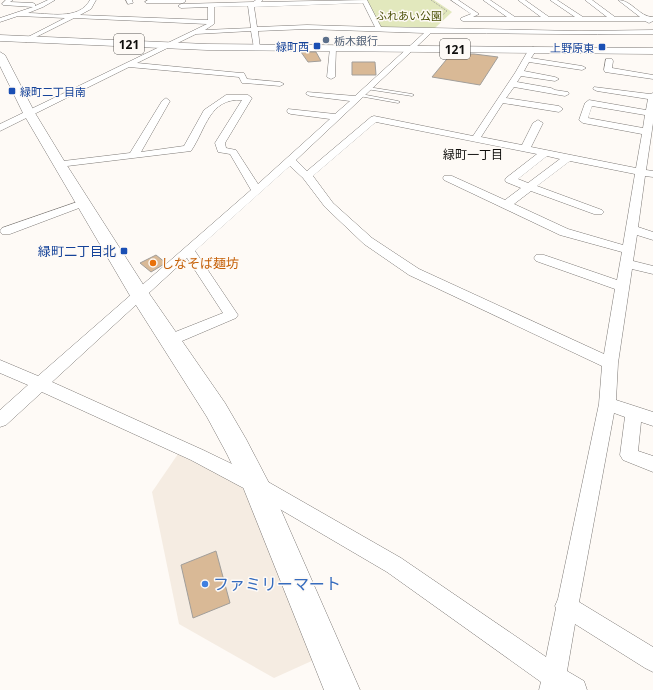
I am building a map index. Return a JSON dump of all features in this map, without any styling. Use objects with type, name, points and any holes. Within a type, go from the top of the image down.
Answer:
[{"type":"main road","name":"121","points":[[0,38],[168,46],[258,48],[411,48],[534,44],[653,51]]},
{"type":"main road","points":[[1,61],[59,164],[139,294],[216,410],[256,485],[334,684]]},
{"type":"street","points":[[10,0],[4,4],[41,6]]},
{"type":"street","points":[[26,40],[89,8],[93,0]]},
{"type":"street","points":[[252,4],[261,0]]},
{"type":"street","points":[[451,30],[463,19],[476,14],[454,0]]},
{"type":"street","points":[[475,139],[519,73],[534,44],[515,20],[486,0]]},
{"type":"street","points":[[521,0],[549,20]]},
{"type":"street","points":[[553,0],[583,20]]},
{"type":"street","points":[[588,0],[615,20]]},
{"type":"street","points":[[621,0],[651,21]]},
{"type":"street","points":[[18,14],[73,16],[212,6],[365,1],[379,29]]},
{"type":"street","points":[[148,2],[180,9],[212,22]]},
{"type":"street","points":[[0,20],[54,3]]},
{"type":"street","points":[[252,4],[250,21],[255,30],[258,48]]},
{"type":"street","points":[[0,128],[211,24],[212,6]]},
{"type":"street","points":[[75,7],[97,8]]},
{"type":"street","points":[[302,10],[317,9]]},
{"type":"street","points":[[127,10],[134,10]]},
{"type":"street","points":[[362,10],[370,10]]},
{"type":"street","points":[[252,12],[259,12]]},
{"type":"street","points":[[367,19],[374,19]]},
{"type":"street","points":[[463,19],[651,21]]},
{"type":"street","points":[[250,21],[261,20]]},
{"type":"street","points":[[195,32],[307,27],[379,29],[430,28],[451,30],[579,33],[653,32]]},
{"type":"street","points":[[0,420],[139,294],[257,191],[359,97],[430,28]]},
{"type":"street","points":[[331,77],[333,48]]},
{"type":"street","points":[[527,60],[582,68]]},
{"type":"street","points":[[609,61],[608,70],[653,77]]},
{"type":"street","points":[[130,65],[241,75],[245,81],[280,84]]},
{"type":"street","points":[[519,73],[555,79]]},
{"type":"street","points":[[511,84],[551,90],[550,92],[565,94]]},
{"type":"street","points":[[552,683],[607,404],[610,363],[640,171],[651,118],[653,96],[598,88]]},
{"type":"street","points":[[310,94],[359,97]]},
{"type":"street","points":[[59,164],[188,149],[207,112],[229,97],[248,98],[220,144],[221,150],[233,152],[257,191]]},
{"type":"street","points":[[500,100],[559,109]]},
{"type":"street","points":[[134,155],[166,101]]},
{"type":"street","points":[[647,132],[583,120],[589,103],[651,118]]},
{"type":"street","points":[[291,111],[337,117]]},
{"type":"street","points":[[307,176],[374,119],[653,174]]},
{"type":"street","points":[[525,149],[538,123]]},
{"type":"street","points":[[546,153],[510,180],[598,212]]},
{"type":"street","points":[[506,205],[531,188],[568,157]]},
{"type":"street","points":[[291,160],[307,176],[329,205],[368,241],[401,264],[414,272],[610,363]]},
{"type":"street","points":[[448,178],[564,232],[627,250]]},
{"type":"street","points":[[6,231],[83,203]]},
{"type":"street","points":[[631,229],[653,236]]},
{"type":"street","points":[[170,340],[231,315],[189,251]]},
{"type":"street","points":[[540,258],[622,287]]},
{"type":"street","points":[[625,263],[653,270]]},
{"type":"street","points":[[1,368],[184,448],[256,485],[394,565],[552,683],[575,690]]},
{"type":"street","points":[[607,404],[653,419]]},
{"type":"street","points":[[634,413],[629,456],[653,464]]},
{"type":"street","points":[[566,606],[653,660]]},
{"type":"lane","points":[[368,88],[412,95]]},
{"type":"lane","points":[[359,97],[398,102]]},
{"type":"path","points":[[430,0],[447,11],[430,28]]},
{"type":"shaded area","points":[[178,454],[250,490],[316,659],[274,678],[179,624],[152,492]]},
{"type":"green space","name":"ふれあい公園","points":[[366,0],[434,0],[452,12],[435,28],[380,27]]},
{"type":"building","points":[[301,52],[316,52],[321,61],[308,62]]},
{"type":"building","points":[[451,54],[474,54],[498,57],[480,85],[432,77]]},
{"type":"building","points":[[352,62],[375,62],[376,75],[352,75]]},
{"type":"building","name":"しなそば麺坊","points":[[156,255],[166,263],[151,272],[140,263]]},
{"type":"building","name":"ファミリーマート","points":[[216,551],[230,603],[193,618],[181,565]]},
{"type":"place","name":"栃木銀行","points":[[326,40]]},
{"type":"place","name":"緑町西","points":[[317,46]]},
{"type":"place","name":"上野原東","points":[[602,47]]},
{"type":"place","name":"緑町二丁目南","points":[[12,91]]},
{"type":"place","name":"緑町二丁目北","points":[[124,251]]},
{"type":"place","name":"しなそば麺坊","points":[[153,263]]},
{"type":"place","name":"ファミリーマート","points":[[205,584]]},
{"type":"district","name":"緑町一丁目","points":[[473,154]]}]
